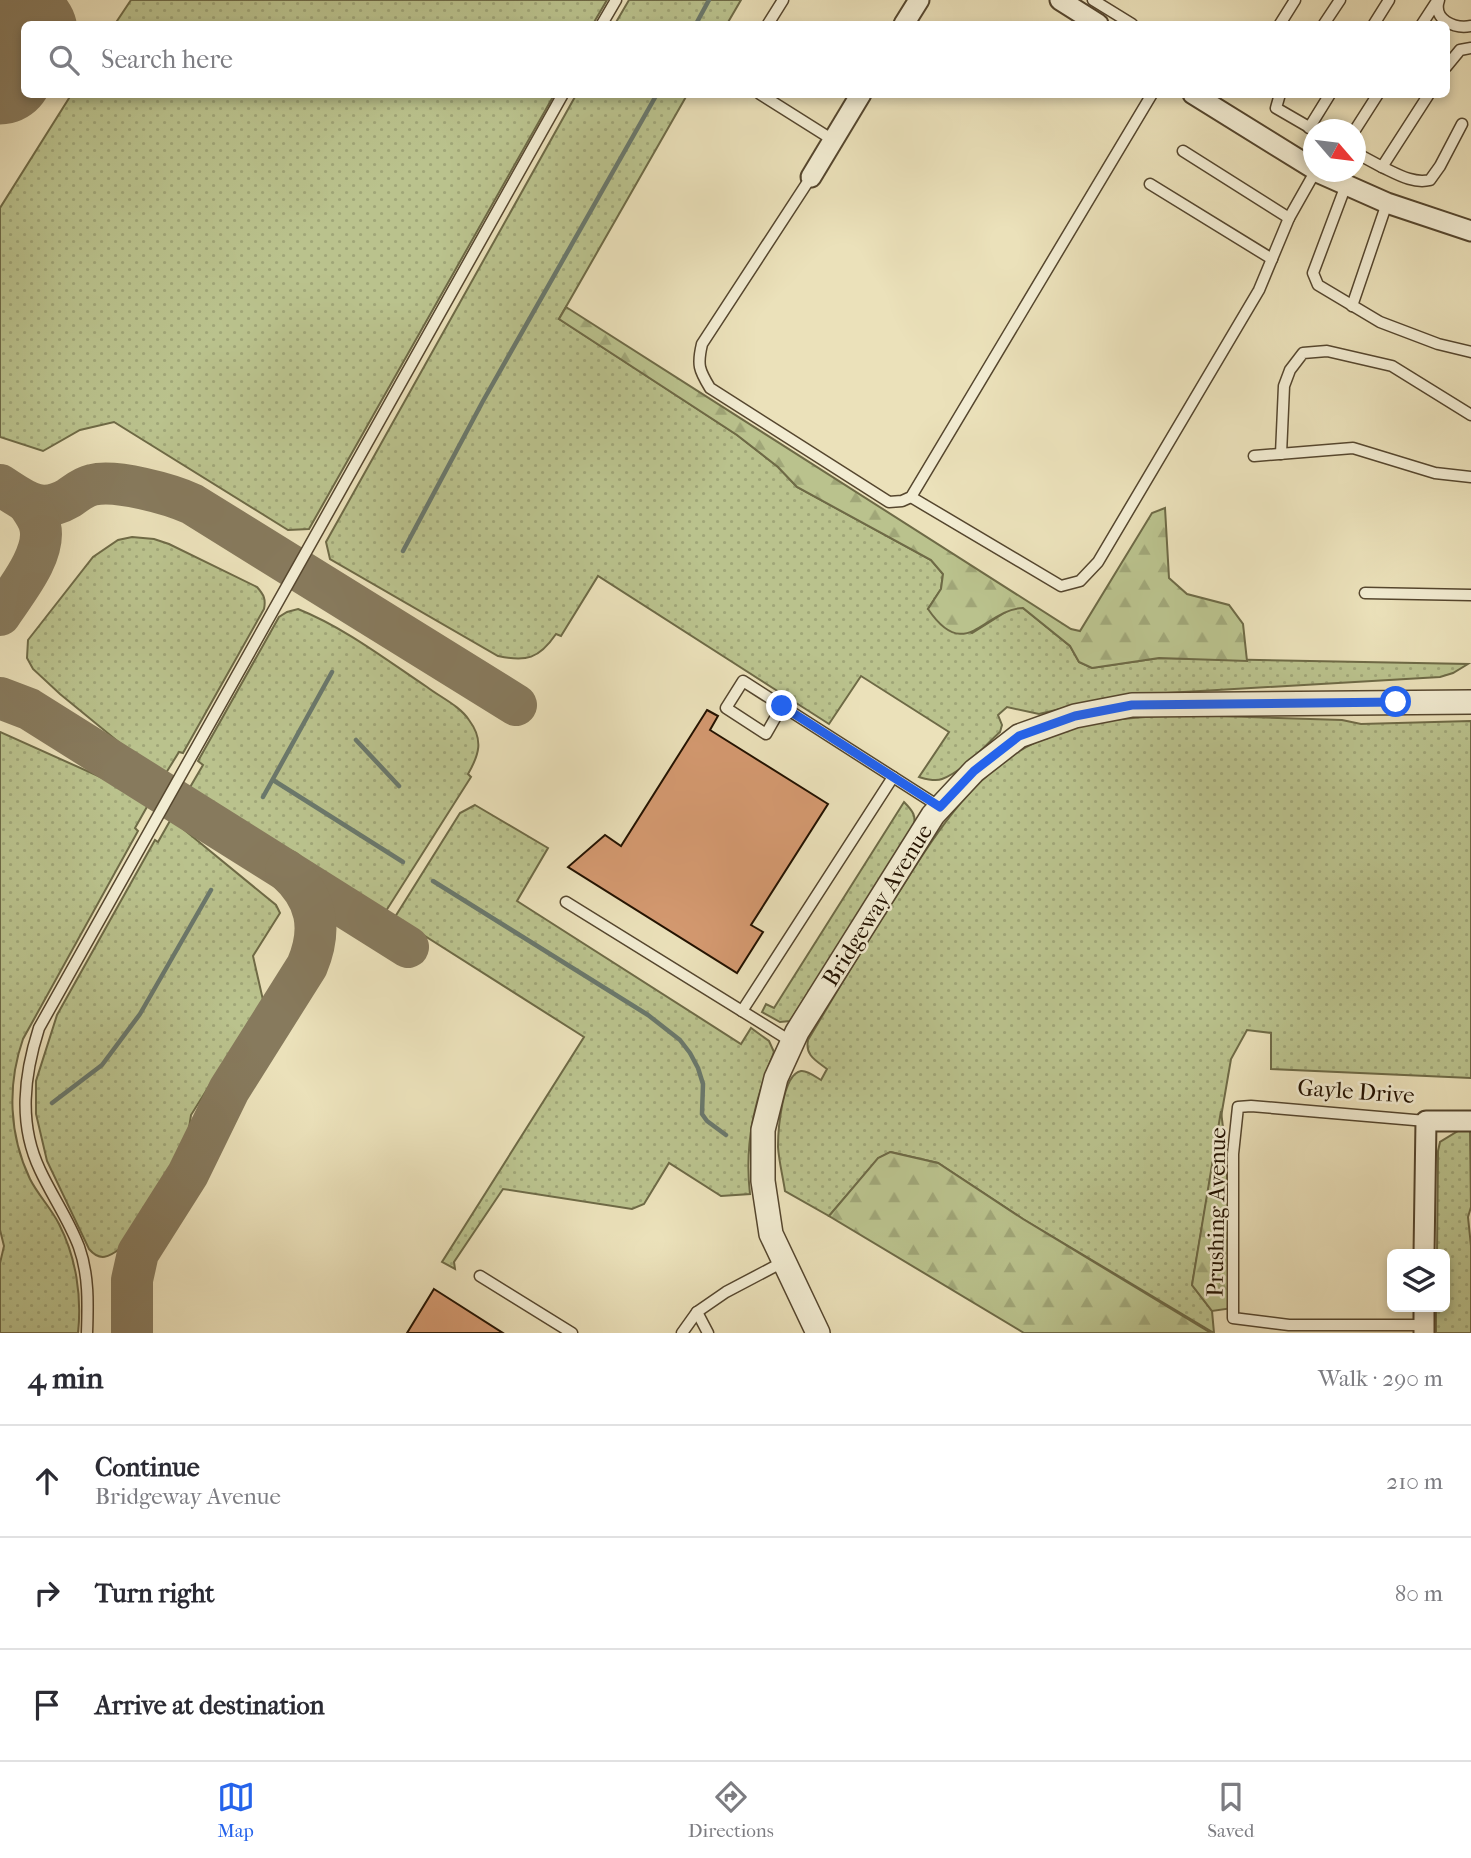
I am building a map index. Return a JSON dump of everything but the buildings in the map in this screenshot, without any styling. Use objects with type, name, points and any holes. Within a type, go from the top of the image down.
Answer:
[{"type":"street","points":[[906,21],[919,0]]},
{"type":"street","points":[[1060,0],[1093,21]]},
{"type":"street","points":[[811,177],[859,98]]},
{"type":"street","points":[[1215,100],[1303,162]]},
{"type":"street","points":[[1339,182],[1387,203],[1471,231]]},
{"type":"street","name":"Bridgeway Avenue","points":[[818,1333],[771,1234],[762,1181],[763,1130],[776,1078],[793,1042],[933,815],[974,771],[1019,736],[1075,716],[1132,705],[1471,702]]},
{"type":"street","points":[[1424,1249],[1426,1121]]},
{"type":"street","name":"Gayle Drive","points":[[1426,1121],[1471,1121]]},
{"type":"lane","points":[[604,21],[616,0]]},
{"type":"lane","points":[[770,21],[783,0]]},
{"type":"lane","points":[[1093,0],[1127,21]]},
{"type":"lane","points":[[1282,21],[1295,0]]},
{"type":"lane","points":[[1326,21],[1340,0]]},
{"type":"lane","points":[[1376,21],[1389,0]]},
{"type":"lane","points":[[1424,21],[1439,0]]},
{"type":"lane","points":[[1439,0],[1437,6],[1445,21]]},
{"type":"lane","points":[[1450,24],[1462,28],[1471,26]]},
{"type":"lane","points":[[1450,63],[1460,50],[1471,48]]},
{"type":"lane","points":[[87,1333],[86,1276],[79,1247],[39,1168],[30,1142],[25,1114],[25,1084],[39,1028],[561,98]]},
{"type":"lane","points":[[766,98],[833,140]]},
{"type":"lane","points":[[811,177],[702,344],[697,362],[710,388],[889,502],[902,501],[911,497],[1151,98]]},
{"type":"lane","points":[[1279,98],[1276,108],[1303,124]]},
{"type":"lane","points":[[1316,119],[1328,98]]},
{"type":"lane","points":[[1362,119],[1375,98]]},
{"type":"lane","points":[[1382,167],[1426,98]]},
{"type":"lane","points":[[1366,158],[1410,180],[1430,180],[1462,124]]},
{"type":"lane","points":[[1183,151],[1289,218]]},
{"type":"lane","points":[[911,497],[1061,586],[1080,581],[1098,562],[1259,290],[1289,218],[1309,182]]},
{"type":"lane","points":[[1150,184],[1272,259]]},
{"type":"lane","points":[[1346,185],[1313,273],[1318,285],[1380,322],[1438,344],[1471,352]]},
{"type":"lane","points":[[1352,306],[1387,203]]},
{"type":"lane","points":[[1281,454],[1284,386],[1290,370],[1303,353],[1328,351],[1392,366],[1471,415]]},
{"type":"lane","points":[[1254,456],[1353,448],[1435,473],[1471,477]]},
{"type":"lane","points":[[1366,593],[1471,595]]},
{"type":"lane","points":[[782,706],[766,734],[726,708],[743,681],[940,807]]},
{"type":"lane","points":[[742,1011],[893,777]]},
{"type":"lane","points":[[566,902],[793,1042]]},
{"type":"lane","name":"Gayle Drive","points":[[1238,1107],[1426,1121]]},
{"type":"lane","name":"Prushing Avenue","points":[[1238,1107],[1233,1154],[1233,1318],[1289,1325],[1424,1322]]},
{"type":"lane","points":[[682,1333],[697,1312],[726,1292],[784,1262]]},
{"type":"lane","points":[[480,1276],[572,1333]]},
{"type":"lane","points":[[697,1312],[708,1333]]},
{"type":"green space","points":[[131,0],[607,0],[595,21],[117,21]]},
{"type":"green space","points":[[629,0],[741,0],[729,21],[617,21]]},
{"type":"green space","points":[[69,98],[552,98],[309,529],[288,530],[114,422],[80,430],[43,451],[0,437],[0,208]]},
{"type":"green space","points":[[574,98],[685,98],[559,319],[737,435],[778,467],[797,487],[931,560],[943,574],[941,589],[928,609],[972,633],[1012,608],[1023,608],[1070,646],[1079,662],[1092,668],[1159,658],[1468,664],[1440,677],[1133,695],[1039,714],[1007,707],[998,715],[1002,725],[1000,732],[958,770],[942,779],[933,780],[919,777],[949,732],[861,676],[829,724],[598,576],[561,636],[556,634],[544,649],[531,657],[516,659],[498,656],[330,559],[326,542]]},
{"type":"green space","points":[[566,307],[1071,629],[1080,631],[1152,513],[1165,508],[1169,578],[1187,594],[1229,605],[1243,624],[1247,661],[1159,658],[1092,668],[1079,662],[1070,646],[1023,608],[997,616],[964,634],[953,633],[941,625],[928,609],[941,589],[943,574],[931,560],[797,487],[778,467],[737,435],[559,319]]},
{"type":"green space","points":[[132,537],[154,539],[169,544],[257,587],[265,600],[264,609],[183,753],[179,752],[166,773],[132,753],[60,694],[33,669],[27,658],[28,640],[93,557],[118,540]]},
{"type":"green space","points":[[298,609],[348,635],[449,702],[465,715],[477,734],[477,754],[468,774],[471,777],[386,911],[189,789],[203,765],[198,761],[279,617]]},
{"type":"green space","points":[[1188,715],[1342,720],[1361,724],[1471,721],[1471,1078],[1271,1069],[1271,1033],[1247,1030],[1231,1059],[1192,1285],[1212,1311],[1214,1333],[1023,1219],[938,1163],[891,1152],[879,1158],[829,1216],[785,1191],[778,1147],[780,1117],[789,1082],[801,1071],[821,1080],[827,1069],[815,1060],[808,1050],[808,1040],[885,913],[957,808],[994,770],[1015,754],[1056,733],[1112,720]]},
{"type":"green space","points":[[0,732],[105,779],[148,805],[135,828],[138,831],[23,1039],[14,1074],[13,1110],[18,1145],[30,1179],[56,1218],[70,1250],[78,1291],[78,1333],[0,1333],[0,1263],[4,1246],[0,1230]]},
{"type":"green space","points":[[904,802],[913,814],[913,829],[790,1021],[780,1022],[762,1012],[766,1004],[774,1008]]},
{"type":"green space","points":[[475,805],[548,848],[517,901],[741,1044],[751,1028],[769,1041],[774,1052],[756,1104],[750,1139],[750,1194],[721,1196],[669,1163],[644,1204],[632,1209],[503,1189],[454,1262],[455,1269],[442,1262],[584,1037],[395,917],[460,813]]},
{"type":"green space","points":[[171,819],[276,905],[280,913],[253,956],[263,1000],[191,1115],[187,1141],[121,1248],[109,1256],[101,1257],[89,1249],[47,1161],[36,1114],[36,1081],[57,1015],[155,840],[158,842]]},
{"type":"green space","points":[[1221,1111],[1226,1152],[1233,1308],[1212,1311],[1192,1285]]},
{"type":"green space","points":[[1470,1129],[1471,1207],[1468,1217],[1471,1246],[1471,1333],[1436,1333],[1436,1312],[1450,1312],[1450,1249],[1437,1249],[1438,1151],[1440,1142],[1458,1131]]},
{"type":"green space","points":[[890,1152],[938,1163],[1023,1219],[1211,1333],[1024,1333],[829,1216],[878,1158]]},
{"type":"waterway","points":[[698,21],[709,0]]},
{"type":"waterway","points":[[403,551],[483,401],[655,98]]},
{"type":"waterway","points":[[263,797],[332,672]]},
{"type":"waterway","points":[[356,740],[399,786]]},
{"type":"waterway","points":[[273,780],[403,862]]},
{"type":"waterway","points":[[433,881],[648,1015],[680,1040],[698,1068],[703,1084],[702,1114],[726,1135]]},
{"type":"waterway","points":[[52,1103],[102,1065],[140,1014],[211,890]]},
{"type":"taxiway","points":[[0,485],[25,501],[41,506],[59,503],[86,487],[102,484],[143,488],[192,504],[516,705]]},
{"type":"taxiway","points":[[0,615],[28,572],[39,548],[40,526],[27,502]]},
{"type":"taxiway","points":[[0,698],[29,709],[408,947]]},
{"type":"taxiway","points":[[132,1333],[132,1280],[138,1253],[188,1174],[229,1090],[307,966],[312,952],[316,926],[314,914],[305,891],[286,870]]},
{"type":"runway","points":[[0,71],[21,37]]},
{"type":"route","points":[[782,706],[940,807],[974,771],[1019,736],[1075,716],[1132,705],[1396,702]]}]
